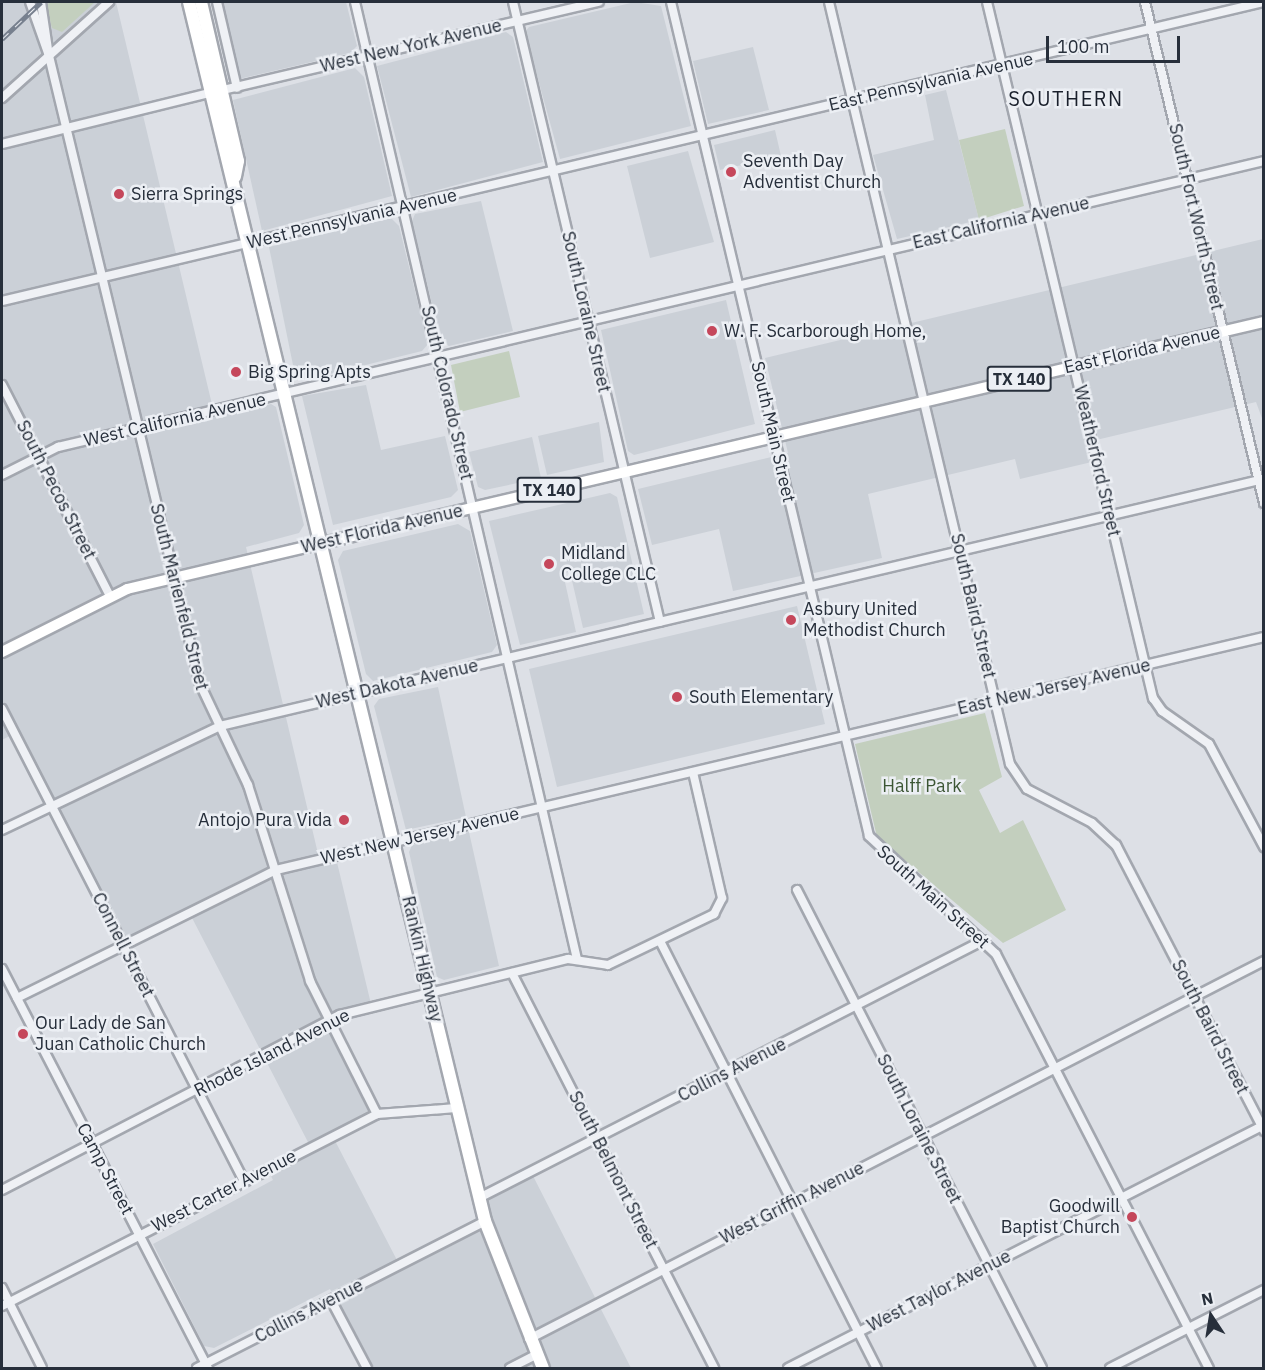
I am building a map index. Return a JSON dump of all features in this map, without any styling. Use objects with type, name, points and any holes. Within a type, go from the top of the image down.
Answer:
[{"type":"highway","points":[[189,2],[226,161],[235,177]]},
{"type":"highway","points":[[201,2],[238,161],[235,177]]},
{"type":"highway","name":"Rankin Highway","points":[[235,177],[479,1198],[485,1221],[528,1339],[543,1368]]},
{"type":"main road","name":"East Florida Avenue","points":[[774,436],[1263,322]]},
{"type":"main road","name":"West Florida Avenue","points":[[2,652],[110,596],[172,578],[774,436]]},
{"type":"street","name":"South Marienfeld Street","points":[[30,2],[49,56]]},
{"type":"street","name":"South Marienfeld Street","points":[[41,2],[49,56],[172,578],[202,693],[241,766],[306,970],[377,1114]]},
{"type":"street","points":[[2,98],[109,2]]},
{"type":"street","points":[[217,2],[237,88]]},
{"type":"street","name":"South Colorado Street","points":[[355,2],[544,807],[577,959]]},
{"type":"street","name":"South Loraine Street","points":[[513,2],[660,622]]},
{"type":"street","name":"West New York Avenue","points":[[223,90],[599,2]]},
{"type":"street","name":"South Main Street","points":[[671,2],[872,843],[984,940],[1056,1068],[1209,1368]]},
{"type":"street","name":"South Baird Street","points":[[829,2],[995,700],[1017,779],[1112,839],[1263,1127]]},
{"type":"street","name":"Weatherford Street","points":[[987,2],[1145,665],[1157,704],[1209,744],[1263,847]]},
{"type":"street","name":"South Fort Worth Street","points":[[1145,2],[1261,480],[1263,503]]},
{"type":"street","name":"East Pennsylvania Avenue","points":[[703,136],[1263,2]]},
{"type":"street","points":[[2,144],[210,93]]},
{"type":"street","name":"West Pennsylvania Avenue","points":[[2,301],[703,136]]},
{"type":"street","name":"East California Avenue","points":[[739,286],[1263,161]]},
{"type":"street","name":"West California Avenue","points":[[2,475],[38,456],[137,429],[739,286]]},
{"type":"street","name":"South Pecos Street","points":[[2,385],[110,596]]},
{"type":"street","name":"West Dakota Avenue","points":[[2,830],[220,726],[1261,480]]},
{"type":"street","name":"East New Jersey Avenue","points":[[845,736],[1263,637]]},
{"type":"street","name":"Connell Street","points":[[2,709],[244,1181]]},
{"type":"street","name":"West New Jersey Avenue","points":[[17,998],[276,870],[845,736]]},
{"type":"street","name":"Rhode Island Avenue","points":[[2,1190],[198,1091],[330,1020],[430,992],[577,959],[608,965],[714,914],[721,904],[693,772]]},
{"type":"street","name":"South Loraine Street","points":[[797,890],[1042,1368]]},
{"type":"street","name":"Collins Avenue","points":[[479,1198],[984,940]]},
{"type":"street","points":[[660,941],[877,1368]]},
{"type":"street","name":"West Griffin Avenue","points":[[528,1339],[1263,961]]},
{"type":"street","name":"Camp Street","points":[[2,969],[207,1366]]},
{"type":"street","name":"South Belmont Street","points":[[512,973],[714,1368]]},
{"type":"street","name":"West Carter Avenue","points":[[5,1304],[377,1114],[456,1108]]},
{"type":"street","name":"West Taylor Avenue","points":[[788,1368],[1263,1127]]},
{"type":"street","name":"Collins Avenue","points":[[197,1368],[207,1366],[485,1221]]},
{"type":"street","points":[[2,1288],[5,1304],[42,1368]]},
{"type":"street","points":[[1110,1368],[1263,1290]]},
{"type":"street","points":[[331,1300],[367,1368]]},
{"type":"street","points":[[510,1368],[536,1355]]},
{"type":"shaded area","points":[[2,2],[116,2],[215,417],[271,404],[276,407],[304,525],[299,533],[246,547],[319,858],[335,854],[371,1004],[327,1015],[377,1112],[332,1135],[399,1264],[487,1219],[482,1197],[531,1172],[631,1368],[371,1368],[330,1289],[214,1348],[204,1346],[153,1244],[273,1180],[267,1168],[310,1146],[190,914],[125,947],[17,732],[2,740]]},
{"type":"shaded area","points":[[221,2],[346,2],[357,46],[350,53],[239,79]]},
{"type":"shaded area","points":[[635,2],[661,6],[691,126],[560,159],[525,32],[529,27]]},
{"type":"shaded area","points":[[506,32],[513,37],[543,162],[411,197],[377,66]]},
{"type":"shaded area","points":[[753,47],[769,110],[708,124],[693,61]]},
{"type":"shaded area","points":[[355,68],[364,77],[392,196],[262,231],[233,100]]},
{"type":"shaded area","points":[[946,90],[979,220],[897,239],[873,155],[934,140],[925,95]]},
{"type":"shaded area","points":[[775,130],[781,156],[720,170],[714,145]]},
{"type":"shaded area","points":[[688,151],[714,242],[650,258],[627,166]]},
{"type":"shaded area","points":[[481,201],[513,331],[449,346],[441,342],[412,221],[415,214]]},
{"type":"shaded area","points":[[391,218],[399,226],[428,344],[422,351],[301,381],[295,375],[269,247]]},
{"type":"shaded area","points":[[1263,239],[1263,421],[1256,402],[1092,441],[1096,461],[1020,479],[1015,459],[868,494],[882,558],[733,591],[719,529],[652,545],[638,489],[788,453],[765,358]]},
{"type":"shaded area","points":[[726,300],[755,424],[634,455],[628,451],[601,330]]},
{"type":"shaded area","points":[[366,385],[381,450],[445,436],[458,490],[451,497],[333,525],[302,396]]},
{"type":"shaded area","points":[[599,422],[604,462],[547,475],[538,436]]},
{"type":"shaded area","points":[[532,437],[541,478],[485,490],[478,487],[469,452]]},
{"type":"shaded area","name":"Midland College CLC","points":[[610,493],[617,497],[644,614],[583,628],[570,572],[563,573],[576,632],[520,645],[489,521]]},
{"type":"shaded area","points":[[458,524],[470,531],[497,645],[492,652],[373,681],[366,674],[338,560],[343,551]]},
{"type":"shaded area","name":"South Elementary","points":[[797,606],[825,724],[557,787],[529,669]]},
{"type":"shaded area","points":[[438,687],[466,817],[406,830],[374,706],[379,699]]},
{"type":"shaded area","points":[[469,832],[499,966],[444,980],[437,977],[409,852],[412,845]]},
{"type":"green space","points":[[50,2],[95,2],[62,32],[52,28],[46,5]]},
{"type":"green space","points":[[1005,129],[1024,206],[979,220],[959,140]]},
{"type":"green space","points":[[509,351],[520,397],[460,412],[451,365]]},
{"type":"green space","name":"Halff Park","points":[[985,713],[1002,777],[979,790],[1000,833],[1023,820],[1066,910],[1003,943],[877,837],[855,744]]},
{"type":"railway","points":[[2,39],[41,2]]},
{"type":"place","name":"Seventh Day Adventist Church","points":[[731,172]]},
{"type":"place","name":"Sierra Springs","points":[[119,194]]},
{"type":"place","name":"W. F. Scarborough Home,","points":[[712,331]]},
{"type":"place","name":"Big Spring Apts","points":[[236,372]]},
{"type":"place","name":"Midland College CLC","points":[[549,564]]},
{"type":"place","name":"Asbury United Methodist Church","points":[[791,620]]},
{"type":"place","name":"South Elementary","points":[[677,697]]},
{"type":"place","name":"Antojo Pura Vida","points":[[344,820]]},
{"type":"place","name":"Our Lady de San Juan Catholic Church","points":[[23,1034]]},
{"type":"place","name":"Goodwill Baptist Church","points":[[1132,1217]]},
{"type":"district","name":"SOUTHERN","points":[[1066,98]]}]
